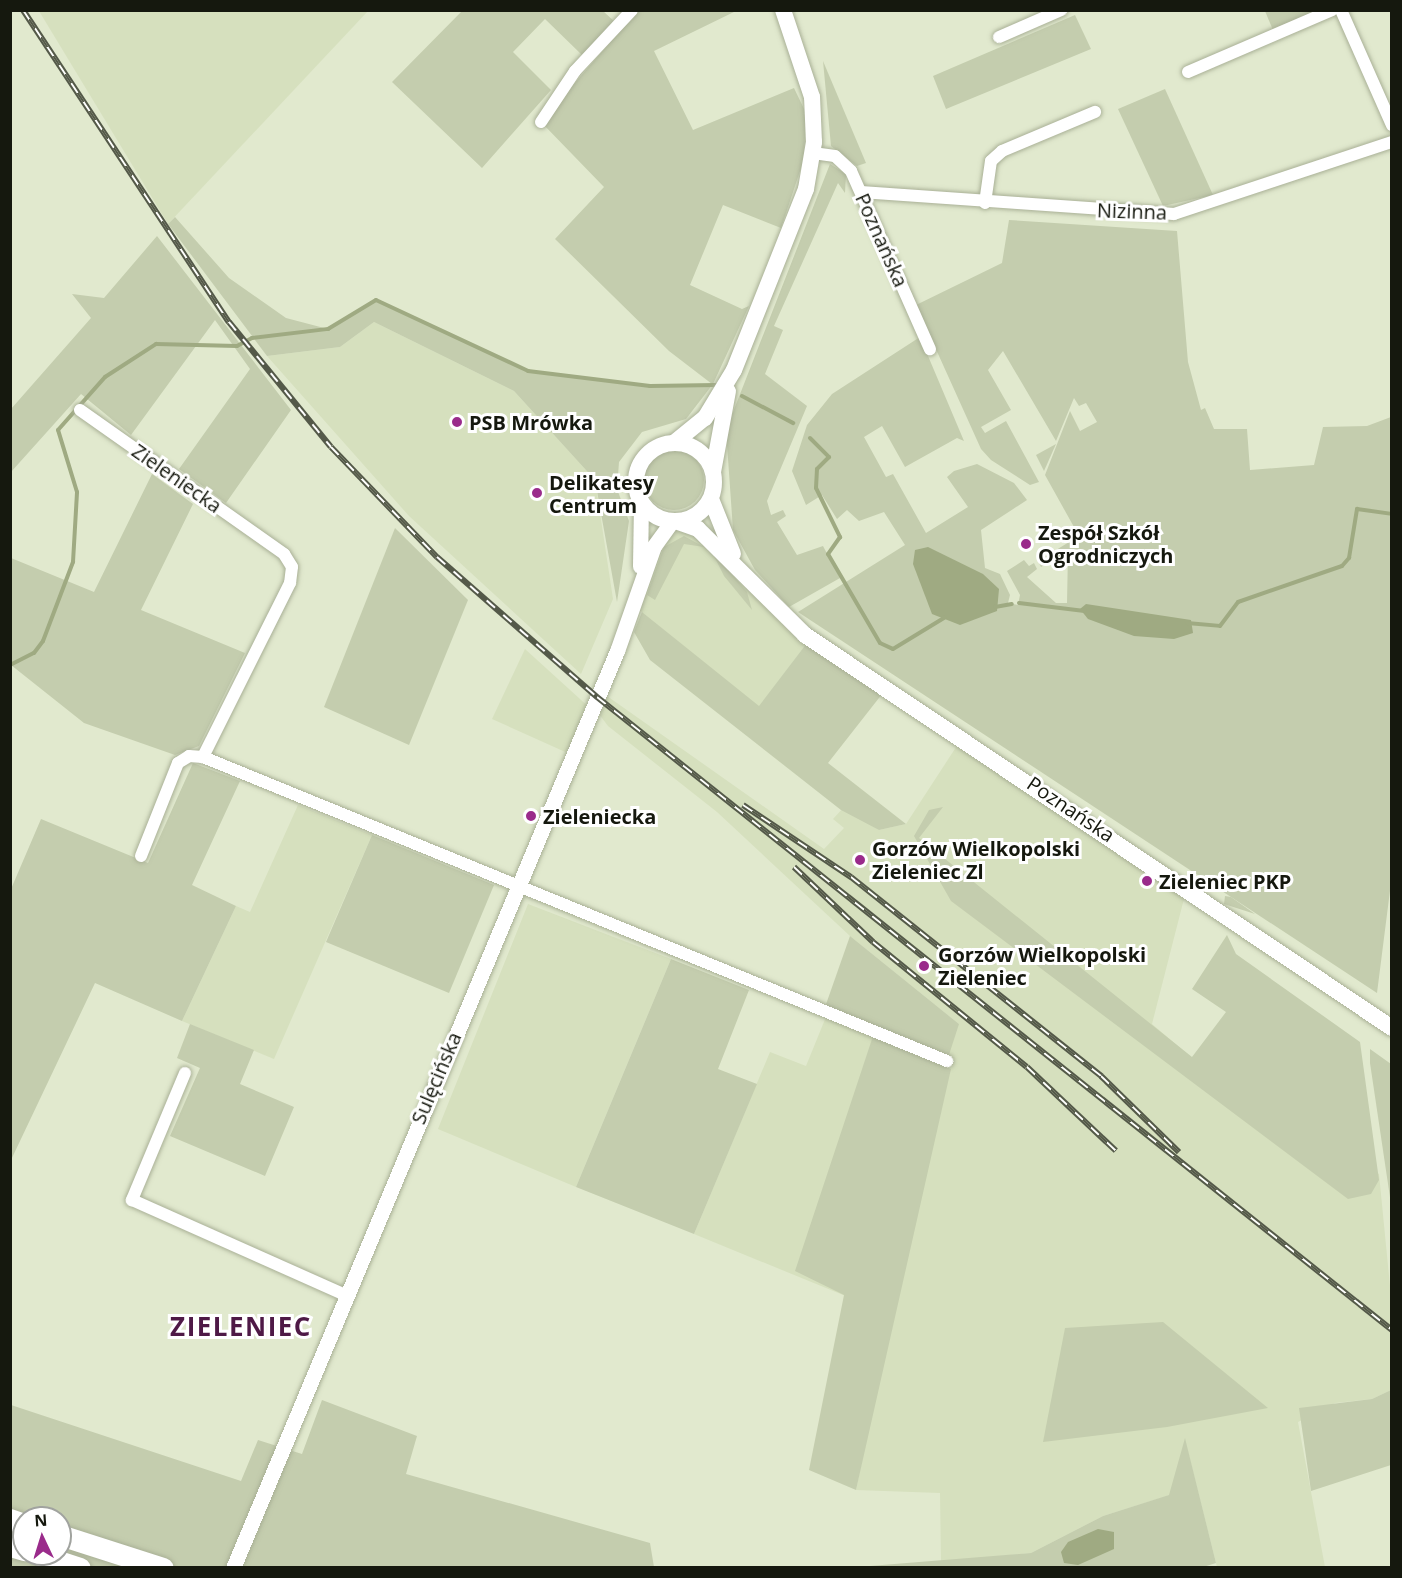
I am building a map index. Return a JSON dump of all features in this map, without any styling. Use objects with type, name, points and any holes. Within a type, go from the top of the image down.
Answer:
[{"type":"highway","points":[[72,1539],[163,1568]]},
{"type":"main road","points":[[734,370],[705,418],[675,442],[654,448],[641,460],[635,484],[641,503],[675,521],[698,516],[711,499],[714,451],[734,370],[797,217],[813,153],[811,90],[783,10]]},
{"type":"main road","points":[[675,442],[702,454],[713,478]]},
{"type":"main road","name":"Poznańska","points":[[711,499],[720,531],[754,588]]},
{"type":"main road","name":"Poznańska","points":[[675,521],[698,529],[754,588],[805,635],[1392,1028]]},
{"type":"street","points":[[542,122],[574,71],[632,10]]},
{"type":"street","points":[[999,37],[1061,10]]},
{"type":"street","points":[[1188,72],[1332,10]]},
{"type":"street","points":[[1341,10],[1392,124]]},
{"type":"street","points":[[985,203],[991,161],[1002,151],[1095,112]]},
{"type":"street","name":"Nizinna","points":[[861,192],[985,203],[1174,214],[1392,142]]},
{"type":"street","name":"Poznańska","points":[[813,153],[841,160],[861,192],[930,349]]},
{"type":"street","name":"Zieleniecka","points":[[80,410],[284,554],[292,567],[290,583],[203,757]]},
{"type":"street","name":"Sulęcińska","points":[[637,588],[641,503]]},
{"type":"street","name":"Sulęcińska","points":[[233,1568],[345,1295],[620,644],[637,588],[654,546],[675,521]]},
{"type":"street","points":[[141,856],[178,763],[189,756],[203,757],[947,1061]]},
{"type":"street","points":[[185,1073],[132,1200],[345,1295]]},
{"type":"shaded area","points":[[638,10],[736,11],[654,51],[693,130],[794,88],[806,113],[804,159],[781,228],[723,205],[690,285],[742,309],[749,306],[713,384],[686,419],[642,432],[619,462],[617,489],[629,521],[617,602],[595,480],[514,391],[374,322],[340,347],[267,356],[168,224],[175,217],[229,278],[286,318],[328,329],[376,300],[528,371],[650,386],[712,384],[669,351],[555,239],[604,187],[541,122]]},
{"type":"shaded area","points":[[39,11],[368,11],[168,224]]},
{"type":"shaded area","points":[[462,11],[603,11],[616,23],[582,55],[545,19],[513,52],[551,90],[482,168],[392,82]]},
{"type":"shaded area","points":[[1265,11],[1318,11],[1273,30]]},
{"type":"shaded area","points":[[1075,15],[1091,49],[946,109],[933,76]]},
{"type":"shaded area","points":[[823,61],[866,163],[857,166],[831,146]]},
{"type":"shaded area","points":[[1165,89],[1213,195],[1163,206],[1118,109]]},
{"type":"shaded area","points":[[830,164],[846,174],[845,193],[838,183],[774,326],[783,330],[765,374],[807,406],[767,501],[771,515],[783,510],[786,516],[777,522],[797,555],[823,546],[840,578],[789,607],[755,570],[733,530],[726,430]]},
{"type":"shaded area","points":[[1009,220],[1177,231],[1188,362],[1201,410],[1205,408],[1214,429],[1247,429],[1250,470],[1314,465],[1323,427],[1367,426],[1391,417],[1392,875],[1377,993],[798,612],[905,545],[884,512],[859,521],[847,510],[837,519],[822,495],[806,505],[792,471],[807,425],[832,394],[920,337],[964,441],[957,438],[905,467],[882,426],[864,437],[886,477],[893,474],[926,533],[968,507],[947,477],[954,471],[977,464],[1014,483],[1027,500],[981,530],[985,568],[1000,574],[1010,595],[1008,603],[1018,605],[1020,595],[1007,571],[1024,560],[1029,566],[1034,563],[1037,569],[1027,577],[1056,603],[1067,603],[1068,551],[1041,567],[1038,561],[1079,536],[1045,475],[1070,411],[1080,431],[1097,422],[1086,403],[1079,406],[1074,398],[1056,441],[1003,351],[988,370],[1011,410],[981,427],[985,433],[1006,421],[1039,482],[1030,485],[991,460],[981,449],[916,305],[1002,263]]},
{"type":"shaded area","points":[[157,236],[291,410],[226,503],[179,469],[250,369],[215,320],[131,435],[81,394],[11,472],[11,409],[91,318],[72,294],[104,298]]},
{"type":"shaded area","points":[[374,322],[514,391],[595,480],[613,599],[581,674],[409,516],[267,356],[340,347]]},
{"type":"shaded area","points":[[1056,444],[1044,471],[1036,455]]},
{"type":"shaded area","points":[[668,450],[680,450],[691,455],[699,463],[704,480],[702,492],[691,505],[680,510],[668,510],[657,505],[649,497],[644,486],[644,474],[649,463],[657,455]]},
{"type":"shaded area","points":[[152,474],[193,504],[141,610],[245,653],[199,746],[175,755],[84,723],[11,665],[11,558],[94,592]]},
{"type":"shaded area","points":[[678,522],[810,639],[759,707],[632,604],[654,546]]},
{"type":"shaded area","points":[[395,528],[468,600],[409,745],[324,707]]},
{"type":"shaded area","points":[[684,536],[704,547],[684,544],[655,600],[647,595],[664,547]]},
{"type":"shaded area","points":[[928,547],[983,574],[999,589],[997,611],[960,625],[932,614],[913,564],[915,550]]},
{"type":"shaded area","points":[[710,548],[747,592],[752,610],[724,576]]},
{"type":"shaded area","points":[[1086,604],[1191,620],[1193,633],[1174,639],[1134,636],[1088,619],[1080,609]]},
{"type":"shaded area","points":[[642,612],[759,706],[810,639],[886,689],[828,763],[906,824],[879,830],[841,810],[650,660],[634,632]]},
{"type":"shaded area","points":[[525,649],[591,709],[572,755],[492,719]]},
{"type":"shaded area","points":[[607,696],[824,849],[844,828],[833,819],[844,807],[879,830],[906,824],[962,738],[1187,887],[1152,1024],[1192,1058],[1379,1174],[1391,1296],[1391,1390],[1372,1399],[1335,1403],[1298,1422],[1325,1567],[1217,1567],[1185,1440],[1170,1495],[1103,1516],[1031,1553],[941,1562],[940,1493],[856,1490],[892,1315],[694,1234],[770,1052],[806,1066],[828,1012],[959,1024],[850,936],[717,812],[608,726],[599,714]]},
{"type":"shaded area","points":[[193,763],[240,781],[192,885],[236,906],[182,1021],[95,983],[11,1160],[11,889],[41,819],[148,863]]},
{"type":"shaded area","points":[[298,805],[372,835],[274,1059],[182,1021],[236,906],[250,912]]},
{"type":"shaded area","points":[[943,807],[919,838],[1192,1057],[1226,1012],[1192,989],[1227,935],[1236,954],[1360,1042],[1379,1180],[1371,1194],[1348,1199],[951,901],[914,836],[929,810]]},
{"type":"shaded area","points":[[372,835],[494,885],[449,993],[326,942]]},
{"type":"shaded area","points":[[1225,896],[1231,897],[1255,914],[1224,904]]},
{"type":"shaded area","points":[[528,904],[671,959],[576,1187],[438,1129]]},
{"type":"shaded area","points":[[850,936],[959,1024],[947,1061],[824,1010]]},
{"type":"shaded area","points":[[671,959],[749,990],[718,1069],[757,1084],[694,1234],[576,1187]]},
{"type":"shaded area","points":[[190,1024],[254,1050],[240,1084],[294,1107],[265,1176],[170,1136],[200,1068],[177,1058]]},
{"type":"shaded area","points":[[874,1033],[951,1069],[856,1490],[809,1470],[844,1295],[795,1271]]},
{"type":"shaded area","points":[[1370,1049],[1391,1064],[1391,1204],[1370,1063]]},
{"type":"shaded area","points":[[1163,1322],[1268,1408],[1167,1427],[1043,1442],[1065,1328]]},
{"type":"shaded area","points":[[1391,1390],[1391,1465],[1311,1491],[1299,1408],[1372,1399]]},
{"type":"shaded area","points":[[322,1400],[417,1436],[406,1474],[650,1543],[654,1567],[11,1568],[11,1405],[241,1481],[258,1440],[302,1454]]},
{"type":"shaded area","points":[[1185,1438],[1216,1563],[1200,1568],[845,1568],[1031,1553],[1103,1516],[1169,1495]]},
{"type":"shaded area","points":[[1098,1529],[1114,1532],[1114,1549],[1078,1565],[1064,1563],[1061,1552],[1068,1542]]},
{"type":"waterway","points":[[10,665],[34,653],[43,641],[73,562],[77,492],[58,430],[105,377],[156,344],[237,346],[252,338],[328,329],[376,300],[528,371],[650,386],[716,385]]},
{"type":"waterway","points":[[742,396],[793,423]]},
{"type":"waterway","points":[[810,438],[829,457],[817,469],[816,488],[840,537],[828,554],[880,643],[893,649],[944,618]]},
{"type":"waterway","points":[[1187,623],[1220,626],[1238,602],[1342,566],[1349,558],[1357,509],[1392,514]]},
{"type":"waterway","points":[[1019,603],[1085,611]]},
{"type":"waterway","points":[[995,607],[1012,604]]},
{"type":"railway","points":[[23,10],[229,322],[331,447],[437,557],[597,697],[1392,1330]]},
{"type":"railway","points":[[743,805],[851,877],[1101,1076],[1179,1152]]},
{"type":"railway","points":[[794,867],[873,942],[1027,1067],[1116,1151]]},
{"type":"place","name":"PSB Mrówka","points":[[457,422]]},
{"type":"place","name":"Delikatesy Centrum","points":[[537,493]]},
{"type":"place","name":"Zespół Szkół Ogrodniczych","points":[[1026,544]]},
{"type":"place","name":"Zieleniecka","points":[[531,816]]},
{"type":"place","name":"Gorzów Wielkopolski Zieleniec Zl","points":[[860,860]]},
{"type":"place","name":"Zieleniec PKP","points":[[1147,881]]},
{"type":"place","name":"Gorzów Wielkopolski Zieleniec","points":[[924,966]]},
{"type":"district","name":"ZIELENIEC","points":[[241,1327]]}]
